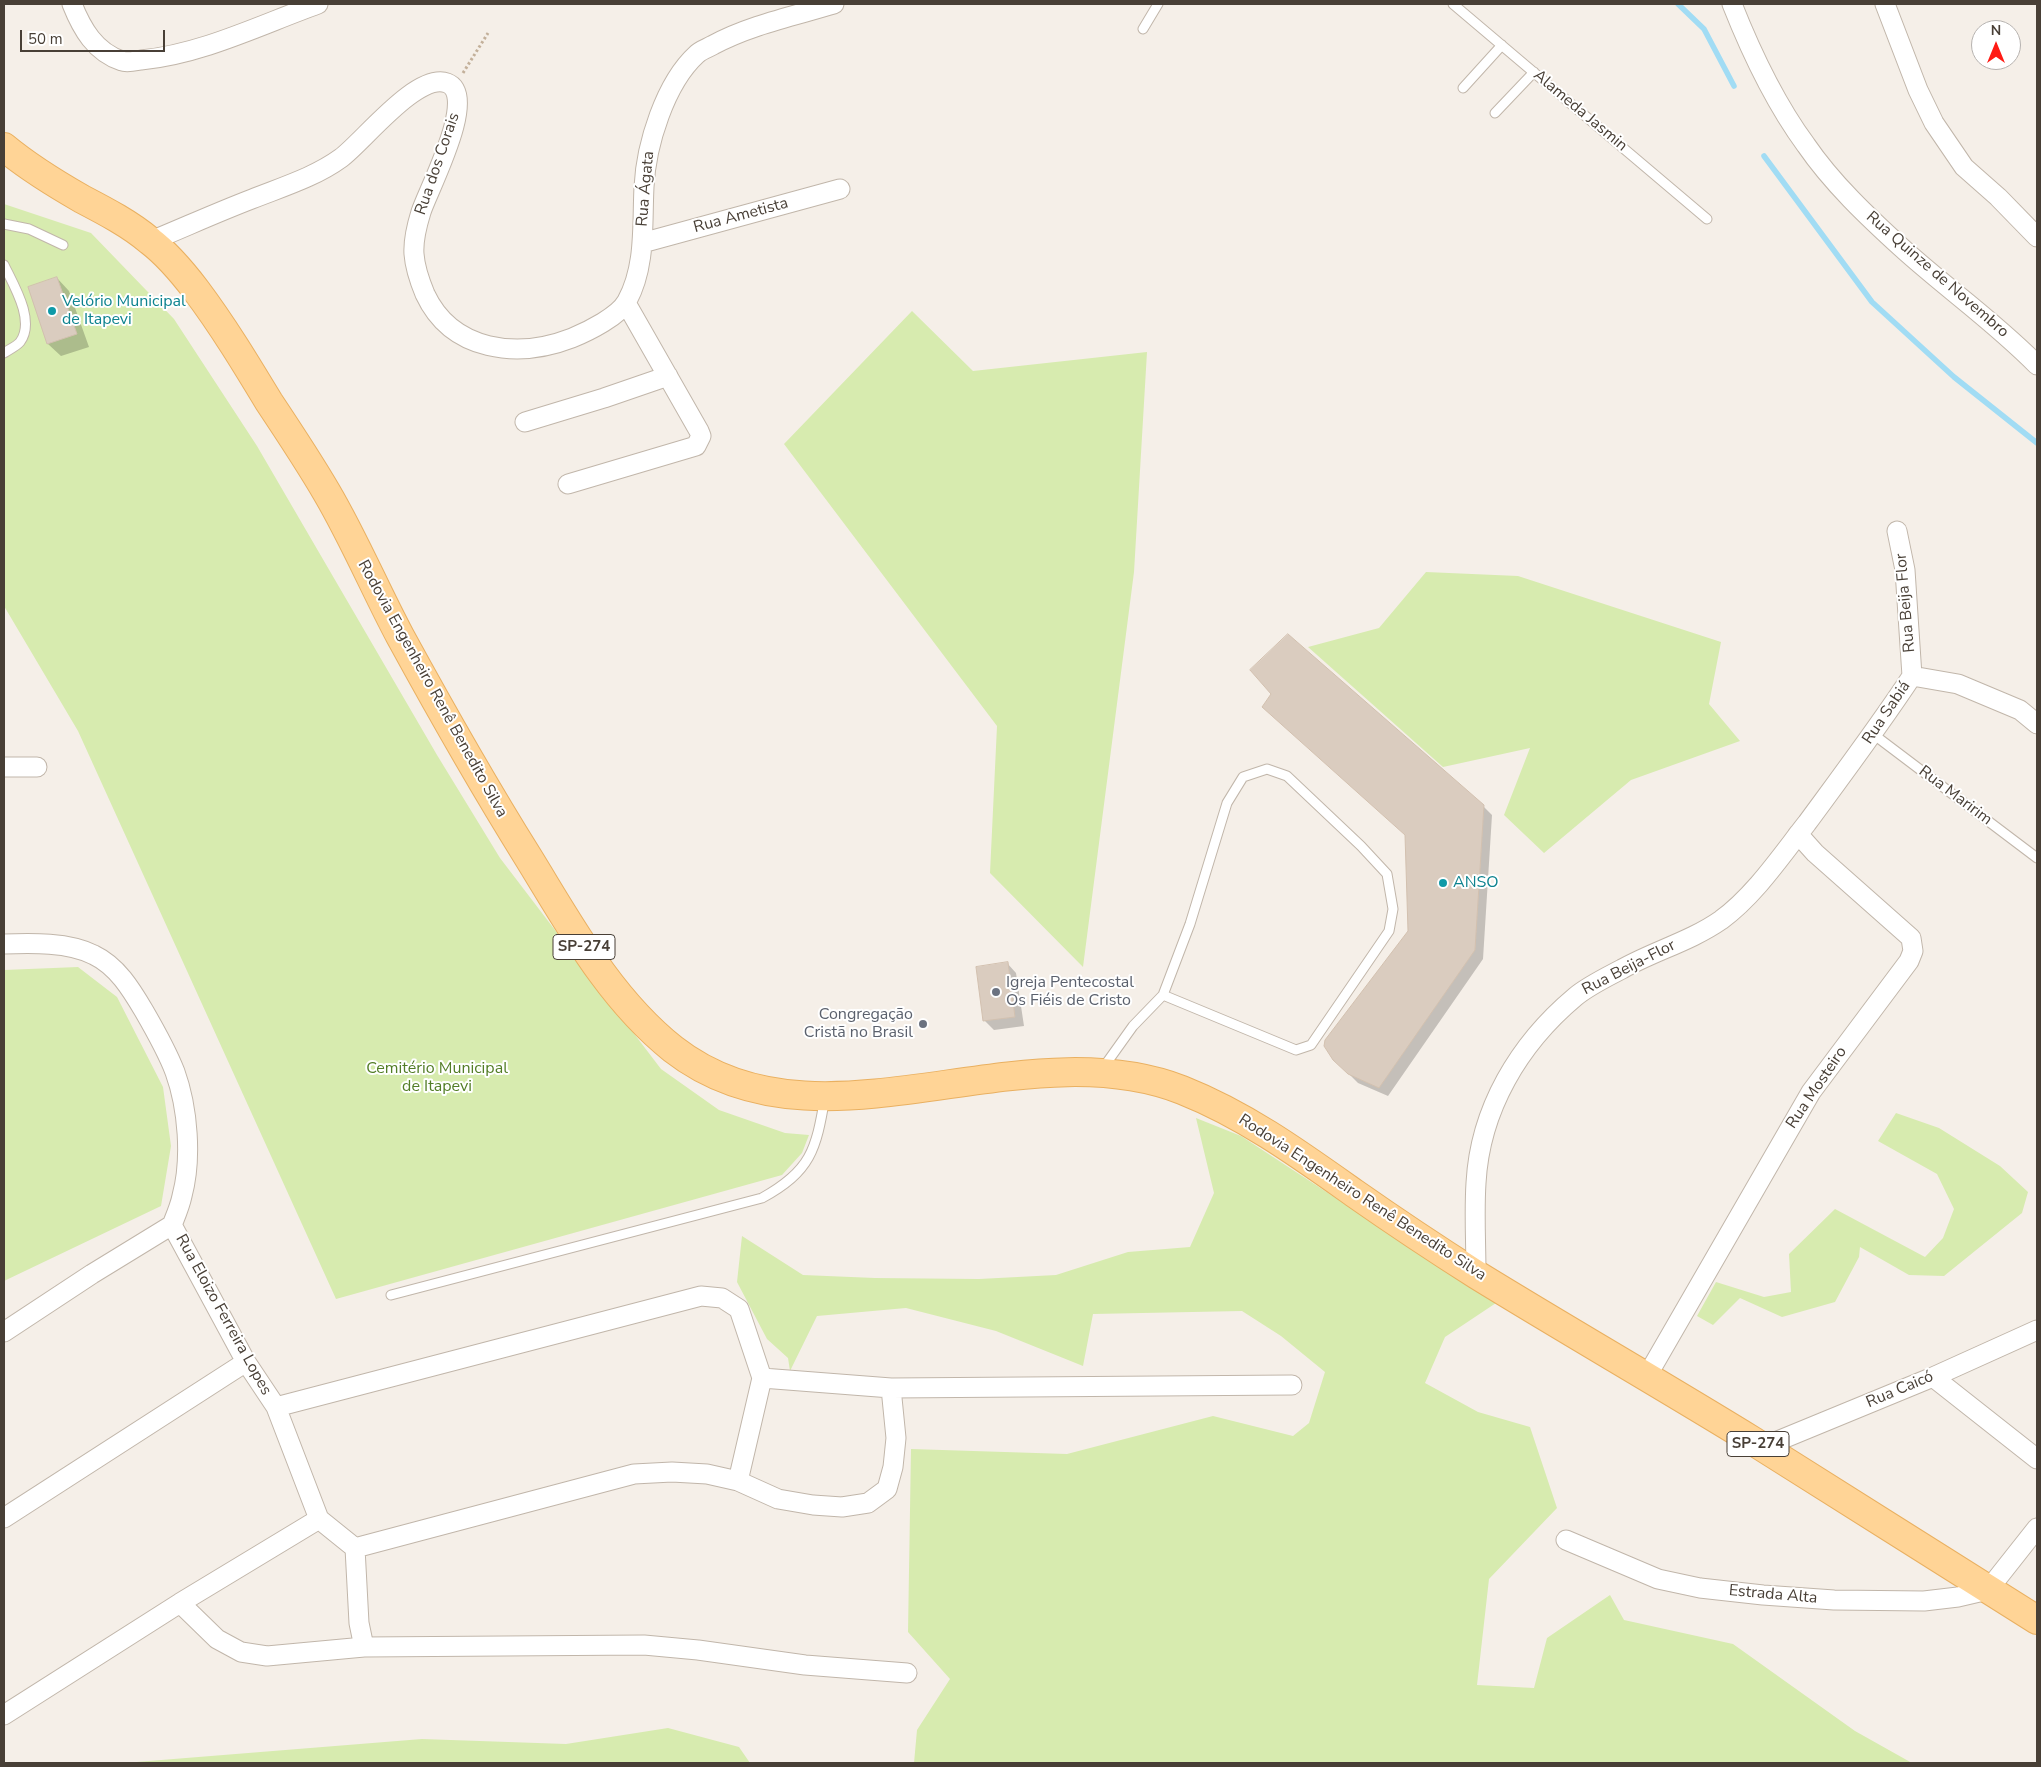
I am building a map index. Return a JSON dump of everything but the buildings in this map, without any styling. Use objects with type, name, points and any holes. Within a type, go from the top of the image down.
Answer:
[{"type":"main road","name":"Rodovia Engenheiro Renê Benedito Silva","points":[[4,147],[44,177],[115,217],[151,241],[191,284],[216,318],[328,495],[398,632],[476,775],[588,952],[616,992],[647,1026],[702,1070],[741,1086],[782,1094],[825,1097],[892,1092],[1021,1074],[1081,1072],[1128,1076],[1176,1088],[1231,1112],[1290,1147],[1362,1198],[1476,1274],[1647,1376],[2037,1620]]},
{"type":"street","points":[[72,4],[80,25],[98,48],[124,62],[158,59],[205,46],[318,4]]},
{"type":"street","name":"Rua Ágata","points":[[642,243],[644,183],[651,140],[664,105],[679,77],[698,53],[730,36],[834,4]]},
{"type":"street","name":"Rua Quinze de Novembro","points":[[1732,4],[1770,87],[1806,146],[1824,168],[1870,218],[1980,312],[2037,365]]},
{"type":"street","points":[[1885,4],[1918,90],[1939,130],[1964,168],[1998,197],[2037,237]]},
{"type":"street","name":"Rua dos Corais","points":[[151,241],[306,178],[341,158],[418,88],[436,82],[446,83],[454,88],[459,100],[456,119],[447,148],[416,230],[414,253],[418,279],[431,306],[450,328],[470,341],[489,347],[517,349],[543,346],[571,338],[597,326],[626,303],[639,271],[642,243]]},
{"type":"street","name":"Rua Ametista","points":[[642,243],[840,189]]},
{"type":"street","points":[[568,484],[696,446],[700,440],[699,430],[626,303]]},
{"type":"street","points":[[525,422],[668,376]]},
{"type":"street","name":"Rua Beija Flor","points":[[1897,531],[1905,570],[1912,676]]},
{"type":"street","name":"Rua Sabiá","points":[[1798,834],[1874,734],[1912,676],[1958,684],[2020,710],[2037,724]]},
{"type":"street","points":[[4,767],[37,767]]},
{"type":"street","name":"Rua Beija-Flor","points":[[1476,1274],[1476,1182],[1484,1134],[1495,1100],[1514,1064],[1546,1026],[1576,996],[1625,967],[1686,939],[1721,920],[1751,892],[1798,834]]},
{"type":"street","name":"Rua Mosteiro","points":[[1647,1376],[1811,1092],[1909,960],[1913,951],[1911,938],[1815,853],[1798,834]]},
{"type":"street","name":"Rua Eloizo Ferreira Lopes","points":[[4,944],[30,943],[66,947],[93,954],[112,967],[131,988],[152,1024],[174,1072],[184,1107],[188,1160],[182,1196],[172,1225],[246,1362],[276,1407],[319,1519]]},
{"type":"street","points":[[4,1332],[92,1274],[172,1225]]},
{"type":"street","points":[[276,1407],[701,1296],[722,1298],[739,1309],[762,1378],[738,1481]]},
{"type":"street","name":"Rua Caicó","points":[[1762,1447],[1933,1377],[2037,1330]]},
{"type":"street","points":[[4,1518],[246,1362]]},
{"type":"street","points":[[1933,1377],[2037,1459]]},
{"type":"street","points":[[762,1378],[891,1388],[1292,1385]]},
{"type":"street","points":[[355,1548],[634,1474],[672,1472],[707,1474],[738,1481],[778,1499],[813,1505],[842,1507],[868,1503],[887,1489],[893,1467],[896,1438],[891,1388]]},
{"type":"street","points":[[4,1715],[319,1519],[355,1548],[359,1623],[364,1647]]},
{"type":"street","points":[[1988,1590],[2037,1528]]},
{"type":"street","name":"Estrada Alta","points":[[1566,1540],[1658,1579],[1700,1588],[1798,1598],[1890,1601],[1924,1601],[1958,1597],[1988,1590]]},
{"type":"street","points":[[180,1604],[217,1639],[241,1652],[267,1656],[364,1647],[644,1645],[698,1650],[805,1665],[907,1673]]},
{"type":"lane","points":[[1143,28],[1158,4]]},
{"type":"lane","name":"Alameda Jasmin","points":[[1453,4],[1707,219]]},
{"type":"lane","points":[[1463,88],[1502,45]]},
{"type":"lane","points":[[1494,113],[1534,72]]},
{"type":"lane","points":[[4,224],[29,229],[63,245]]},
{"type":"lane","points":[[4,265],[24,309],[25,328],[20,342],[4,353]]},
{"type":"lane","name":"Rua Maririm","points":[[1874,734],[2037,858]]},
{"type":"lane","points":[[1100,1073],[1133,1026],[1163,995],[1190,924],[1228,803],[1243,777],[1267,769],[1287,776],[1362,846],[1387,874],[1393,909],[1389,931],[1311,1045],[1296,1050],[1163,995]]},
{"type":"lane","points":[[391,1295],[762,1198],[795,1177],[807,1162],[819,1131],[825,1097]]},
{"type":"path","points":[[454,88],[488,33]]},
{"type":"green space","name":"Cemitério Municipal de Itapevi","points":[[4,204],[91,233],[174,319],[257,446],[437,755],[500,858],[661,1069],[719,1110],[785,1133],[809,1135],[802,1153],[782,1175],[336,1299],[78,731],[4,606]]},
{"type":"green space","points":[[912,311],[973,371],[1147,352],[1134,572],[1083,967],[990,873],[997,726],[784,444]]},
{"type":"green space","points":[[1426,572],[1518,576],[1721,642],[1709,704],[1740,741],[1631,780],[1544,853],[1504,815],[1530,748],[1443,767],[1308,647],[1379,628]]},
{"type":"green space","points":[[78,967],[117,997],[163,1087],[171,1146],[161,1206],[4,1281],[4,970]]},
{"type":"green space","points":[[1896,1113],[1939,1128],[2000,1166],[2028,1192],[2022,1213],[1944,1276],[1909,1275],[1860,1247],[1859,1257],[1835,1302],[1782,1317],[1740,1298],[1713,1325],[1697,1316],[1716,1282],[1764,1297],[1791,1292],[1789,1254],[1835,1209],[1925,1257],[1943,1238],[1954,1209],[1937,1174],[1878,1141]]},
{"type":"green space","points":[[1196,1118],[1241,1136],[1496,1303],[1445,1337],[1425,1383],[1478,1412],[1530,1427],[1557,1508],[1489,1579],[1477,1685],[1534,1688],[1547,1638],[1610,1595],[1624,1620],[1733,1644],[1855,1731],[1912,1763],[914,1763],[917,1730],[950,1679],[908,1632],[911,1449],[1067,1454],[1213,1416],[1293,1436],[1309,1423],[1325,1372],[1281,1336],[1242,1311],[1093,1314],[1083,1366],[996,1331],[906,1308],[817,1316],[790,1371],[788,1358],[767,1339],[737,1282],[742,1236],[803,1275],[875,1278],[979,1279],[1056,1275],[1128,1252],[1190,1247],[1214,1193]]},
{"type":"green space","points":[[668,1728],[739,1747],[750,1763],[124,1763],[422,1739],[566,1744]]},
{"type":"waterway","points":[[1678,4],[1704,29],[1734,86]]},
{"type":"waterway","points":[[1764,156],[1872,302],[1954,377],[2037,443]]},
{"type":"place","name":"Velório Municipal de Itapevi","points":[[52,311]]},
{"type":"place","name":"ANSO","points":[[1443,883]]},
{"type":"place","name":"Igreja Pentecostal Os Fiéis de Cristo","points":[[996,992]]},
{"type":"place","name":"Congregação Cristã no Brasil","points":[[923,1024]]}]
